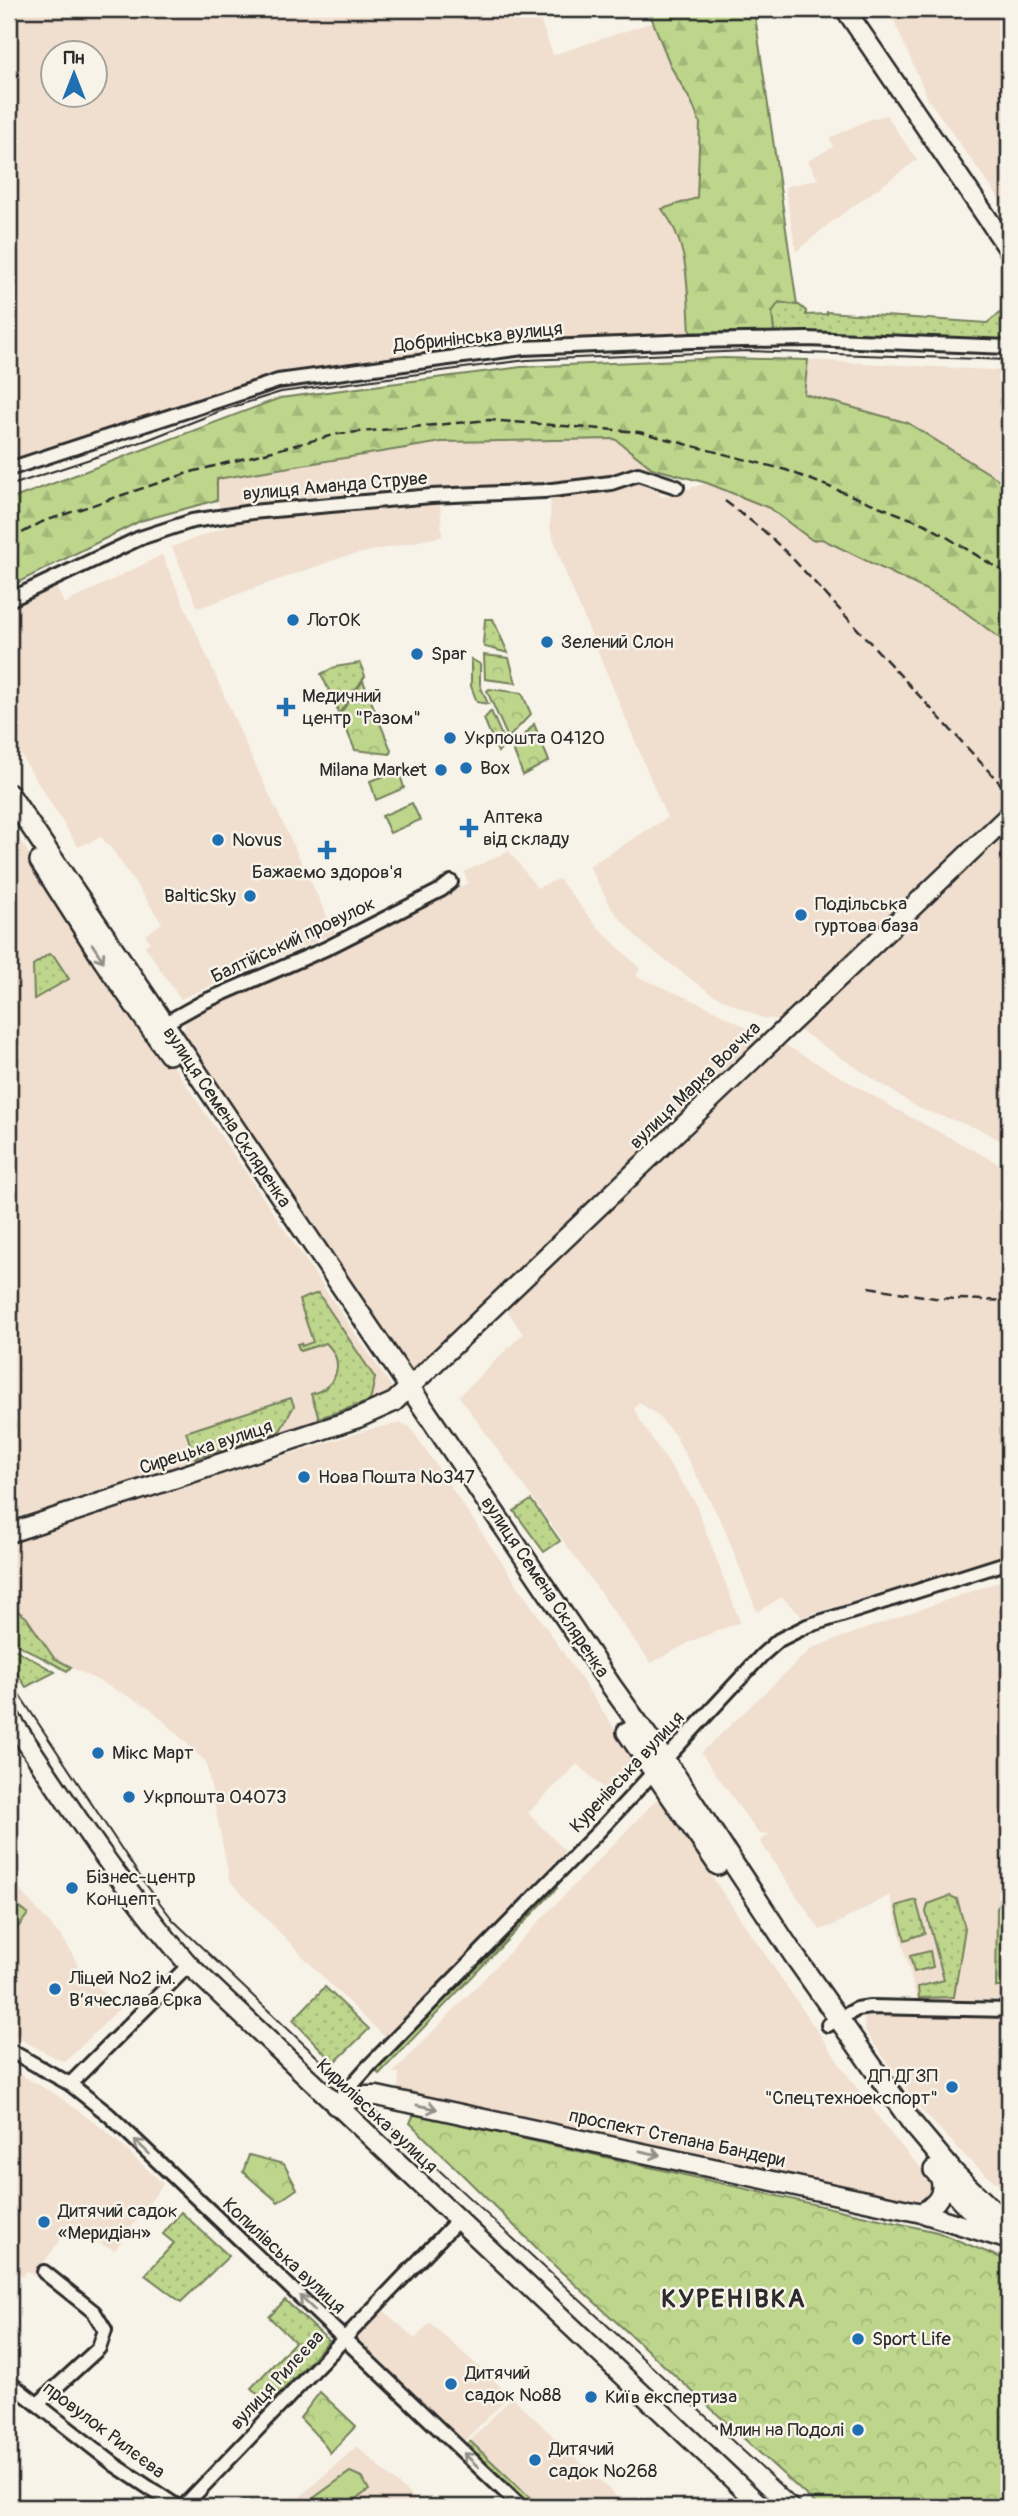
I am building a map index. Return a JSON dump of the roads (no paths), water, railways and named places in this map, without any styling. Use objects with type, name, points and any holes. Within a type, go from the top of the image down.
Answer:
[{"type":"main road","points":[[845,9],[1009,250]]},
{"type":"main road","name":"вулиця Семена Скляренка","points":[[9,794],[157,1028],[405,1391],[612,1687],[659,1767],[793,1954],[902,2130],[968,2207],[1009,2240]]},
{"type":"main road","name":"вулиця Семена Скляренка","points":[[9,813],[104,961],[157,1028]]},
{"type":"main road","name":"вулиця Марка Вовчка","points":[[405,1391],[1009,815]]},
{"type":"main road","name":"Сирецька вулиця","points":[[9,1533],[358,1418],[380,1410],[405,1391]]},
{"type":"main road","name":"Кирилівська вулиця","points":[[9,1716],[102,1857],[189,1965],[762,2507]]},
{"type":"main road","name":"вулиця Семена Скляренка","points":[[834,2022],[954,2173],[1009,2222]]},
{"type":"main road","name":"проспект Степана Бандери","points":[[335,2105],[360,2096],[377,2096],[922,2213],[1009,2240]]},
{"type":"main road","points":[[922,2213],[940,2198],[943,2187],[940,2177]]},
{"type":"street","name":"Добринінська вулиця","points":[[9,469],[278,381],[523,348],[692,341],[807,340],[1009,347]]},
{"type":"street","name":"вулиця Аманда Струве","points":[[9,600],[140,538],[192,521],[252,512],[431,496],[611,484],[638,474],[677,487]]},
{"type":"street","name":"Балтійський провулок","points":[[157,1028],[203,1002],[326,949],[451,883]]},
{"type":"street","name":"Куренівська вулиця","points":[[335,2105],[367,2068],[779,1640],[807,1626],[1009,1562]]},
{"type":"street","points":[[70,2084],[189,1965]]},
{"type":"street","points":[[834,2022],[857,2009],[870,2007],[1009,2010]]},
{"type":"street","name":"Копилівська вулиця","points":[[9,2050],[70,2084],[109,2115],[521,2507]]},
{"type":"street","name":"вулиця Рилєєва","points":[[183,2507],[458,2220]]},
{"type":"street","points":[[38,2404],[99,2348],[105,2330],[94,2312],[44,2272]]},
{"type":"street","name":"провулок Рилєєва","points":[[9,2382],[115,2465],[178,2507]]},
{"type":"tram line","points":[[9,486],[281,392],[487,365],[527,360],[748,351],[1009,360]]},
{"type":"tram line","points":[[9,1679],[141,1878],[173,1920],[349,2087],[804,2507]]},
{"type":"railway","points":[[9,540],[42,522],[191,472],[338,434],[489,420],[639,432],[786,470],[927,525],[1009,575]]},
{"type":"railway","points":[[725,501],[764,531],[792,558],[1009,793]]},
{"type":"railway","points":[[869,1287],[935,1298],[1009,1301]]},
{"type":"place","name":"ЛотОК","points":[[293,620]]},
{"type":"place","name":"Зелений Слон","points":[[547,642]]},
{"type":"place","name":"Spar","points":[[417,654]]},
{"type":"place","name":"Медичний центр \"Разом\"","points":[[286,707]]},
{"type":"place","name":"Укрпошта 04120","points":[[450,738]]},
{"type":"place","name":"Box","points":[[466,768]]},
{"type":"place","name":"Milana Market","points":[[441,770]]},
{"type":"place","name":"Аптека від складу","points":[[469,828]]},
{"type":"place","name":"Novus","points":[[218,840]]},
{"type":"place","name":"Бажаємо здоров'я","points":[[327,850]]},
{"type":"place","name":"BalticSky","points":[[250,896]]},
{"type":"place","name":"Подільська гуртова база","points":[[801,915]]},
{"type":"place","name":"Нова Пошта №347","points":[[304,1477]]},
{"type":"place","name":"Мікс Март","points":[[98,1753]]},
{"type":"place","name":"Укрпошта 04073","points":[[129,1797]]},
{"type":"place","name":"Бізнес-центр Концепт","points":[[72,1888]]},
{"type":"place","name":"Ліцей №2 ім. В’ячеслава Єрка","points":[[55,1989]]},
{"type":"place","name":"ДП ДГЗП \"Спецтехноекспорт\"","points":[[952,2087]]},
{"type":"place","name":"Дитячий садок «Меридіан»","points":[[44,2222]]},
{"type":"place","name":"Sport Life","points":[[858,2339]]},
{"type":"place","name":"Дитячий садок №88","points":[[451,2384]]},
{"type":"place","name":"Київ експертиза","points":[[591,2397]]},
{"type":"place","name":"Млин на Подолі","points":[[858,2430]]},
{"type":"place","name":"Дитячий садок №268","points":[[535,2460]]},
{"type":"district","name":"КУРЕНІВКА","points":[[734,2299]]}]
